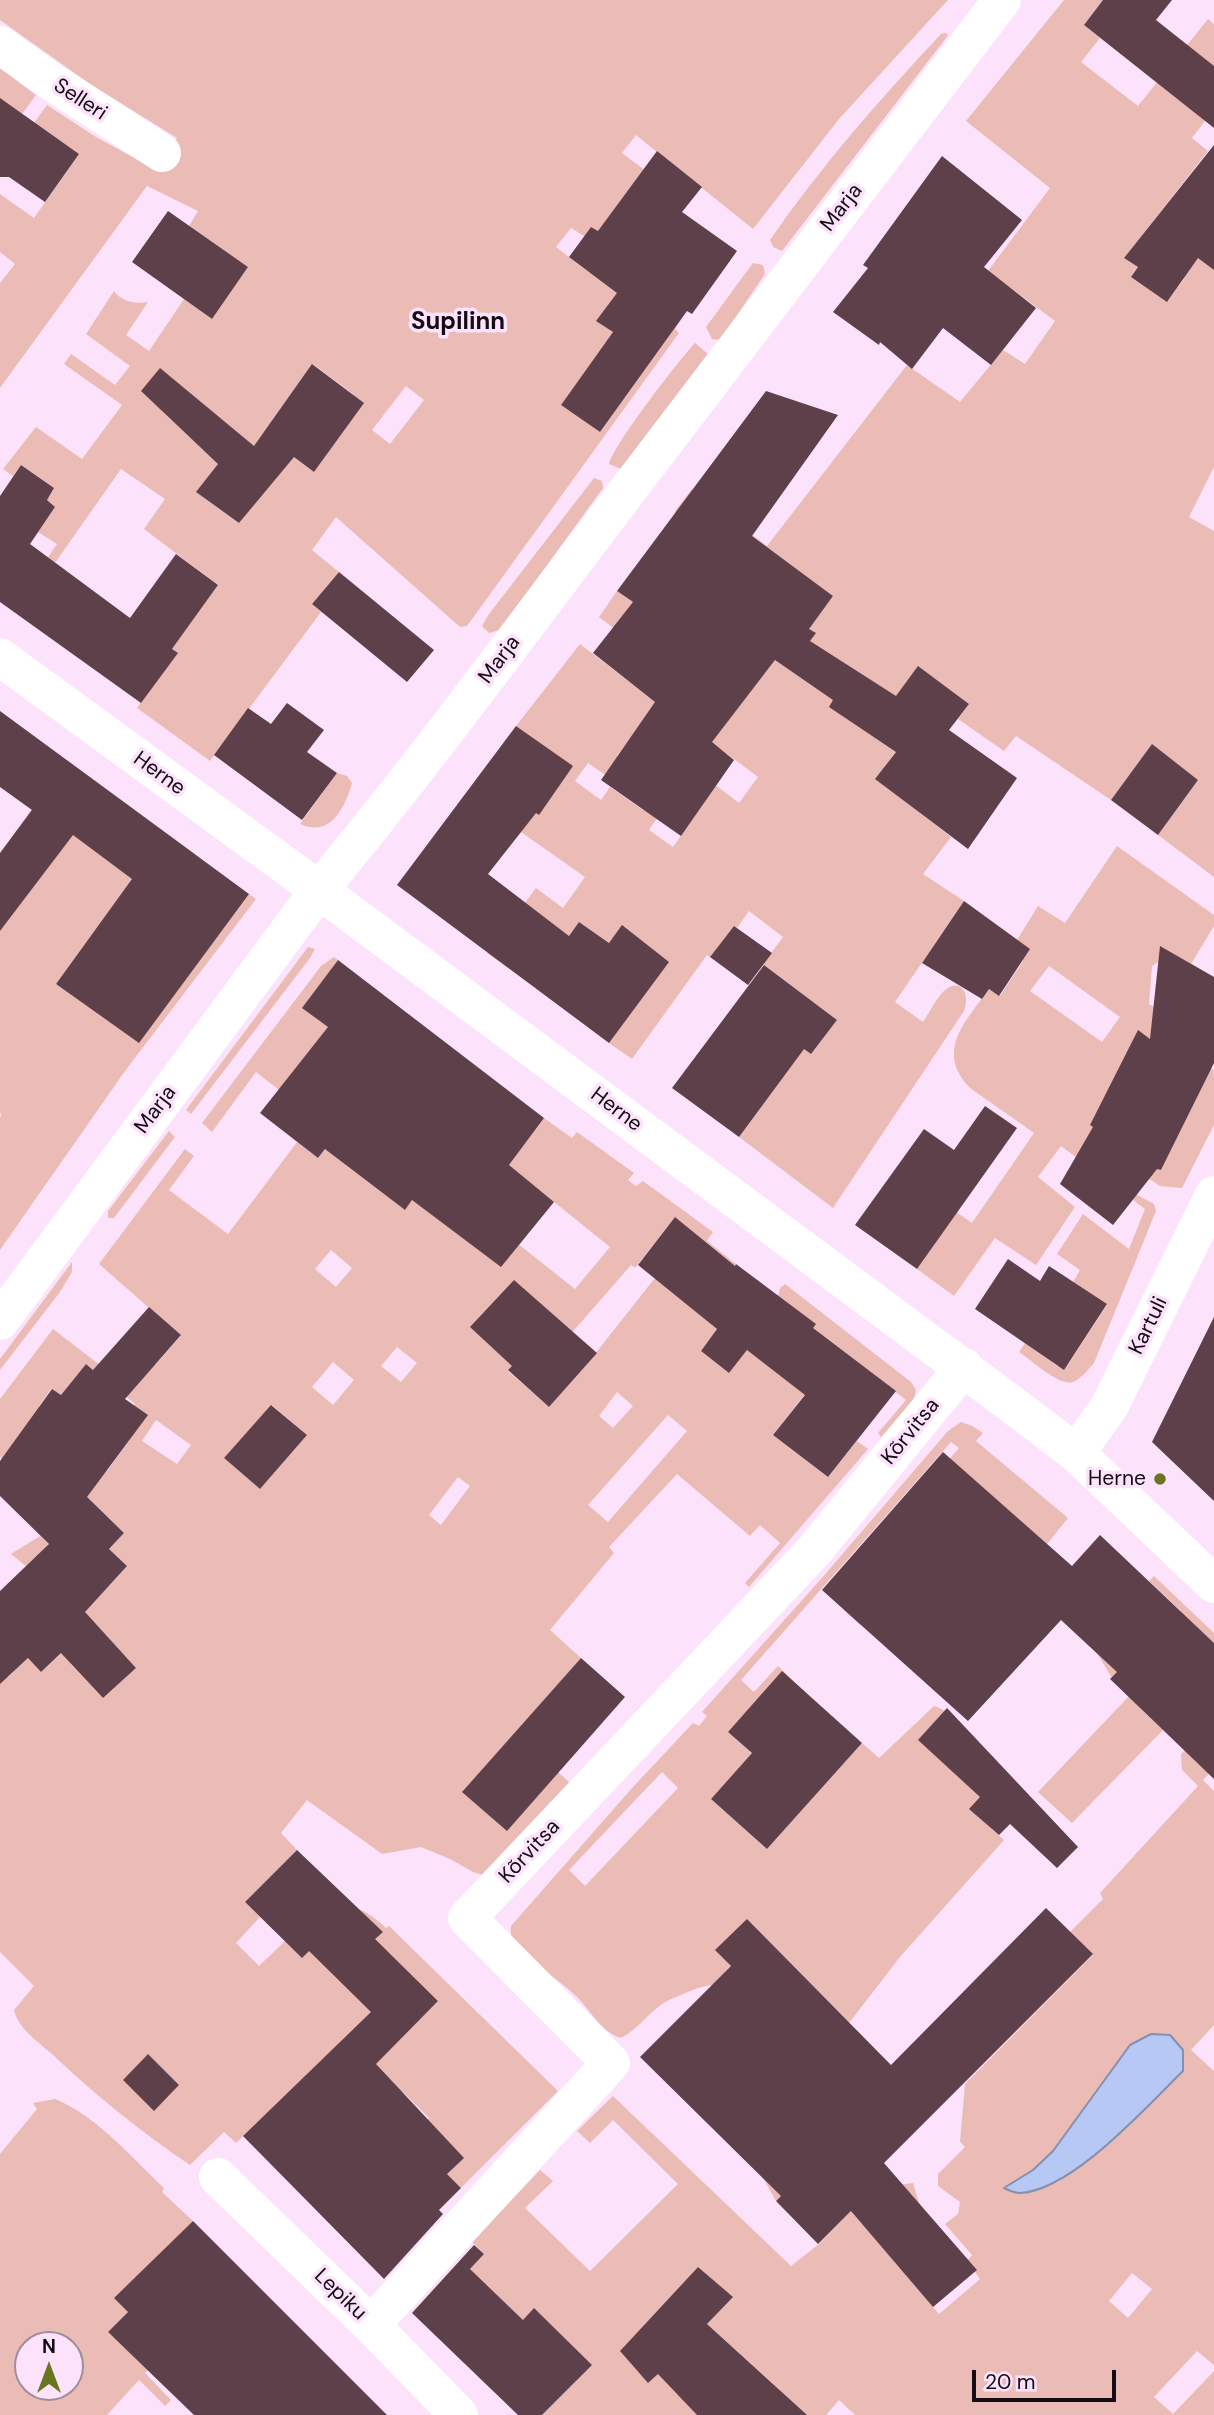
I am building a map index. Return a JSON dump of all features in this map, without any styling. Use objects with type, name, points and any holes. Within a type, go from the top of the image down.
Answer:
[{"type":"street","name":"Marja","points":[[0,1321],[319,890],[356,848],[436,744],[790,275],[1002,0]]},
{"type":"street","name":"Selleri","points":[[0,45],[162,153]]},
{"type":"street","name":"Herne","points":[[0,657],[964,1367],[1076,1453],[1214,1584]]},
{"type":"street","name":"Kartuli","points":[[1076,1453],[1109,1407],[1214,1195]]},
{"type":"street","name":"Kõrvitsa","points":[[371,2325],[611,2063],[467,1918],[813,1552],[964,1367]]},
{"type":"street","name":"Lepiku","points":[[218,2177],[371,2325],[459,2415]]},
{"type":"shaded area","points":[[0,0],[948,0],[839,119],[753,229],[636,135],[622,153],[646,171],[687,310],[675,329],[679,333],[467,626],[460,627],[336,517],[312,550],[339,572],[312,604],[321,612],[210,761],[137,708],[177,653],[172,649],[218,585],[144,529],[165,499],[121,469],[19,614],[12,610],[57,544],[38,532],[55,507],[47,500],[54,488],[21,465],[13,476],[3,469],[36,427],[82,459],[122,405],[64,364],[71,354],[115,385],[130,366],[86,334],[114,291],[129,301],[148,302],[126,335],[149,351],[184,299],[212,319],[248,267],[189,226],[198,211],[147,186],[0,388],[0,283],[15,264],[0,252],[0,194],[34,218],[79,154],[34,123],[47,105],[96,137],[158,171],[177,138],[90,84],[0,20]],"holes":[[[591,227],[598,231],[605,252],[590,273],[556,247],[571,228],[589,239],[591,236],[587,233]],[[628,296],[674,329],[600,432],[561,405],[613,332],[597,321]],[[313,364],[353,394],[334,420],[345,429],[314,472],[272,440],[293,392]],[[406,386],[424,400],[390,444],[372,430]],[[184,388],[194,441],[164,413]],[[196,492],[252,507],[239,523]]]},
{"type":"shaded area","points":[[1064,0],[1103,0],[1084,25],[1100,38],[1081,62],[1138,106],[1208,19],[1214,24],[1214,109],[1192,138],[1208,151],[1124,258],[1138,267],[1131,277],[1168,301],[1184,279],[1171,269],[1214,250],[1214,467],[1189,517],[1214,531],[1214,877],[1158,835],[1198,780],[1152,745],[1111,800],[1016,736],[1004,751],[958,719],[969,704],[919,667],[933,700],[876,779],[951,837],[923,874],[964,901],[895,1002],[923,1022],[934,1003],[948,988],[962,988],[966,1003],[964,1011],[833,1208],[739,1137],[782,1032],[811,1054],[837,1020],[763,964],[783,937],[749,911],[710,957],[707,955],[632,1059],[609,1043],[622,926],[609,943],[579,922],[569,936],[541,915],[532,985],[487,953],[536,888],[563,908],[585,877],[511,825],[562,759],[516,726],[580,644],[662,707],[683,681],[599,617],[617,591],[666,626],[722,546],[675,511],[692,489],[767,546],[907,365],[960,402],[1003,350],[1025,364],[1055,321],[988,271],[1050,188],[966,121]],"holes":[[[780,557],[833,596],[815,620]],[[775,603],[815,634],[775,660],[746,697]],[[629,740],[671,769],[643,810],[610,787],[601,800],[575,781],[588,763],[614,781],[627,763],[617,756]],[[710,741],[758,777],[739,803],[692,767]],[[681,783],[706,800],[673,847],[649,830]]]},
{"type":"shaded area","points":[[941,34],[948,35],[946,38],[782,251],[773,247],[770,240],[830,160],[895,84]]},
{"type":"shaded area","points":[[0,68],[36,95],[22,114],[0,99]]},
{"type":"shaded area","points":[[753,263],[763,265],[765,274],[720,340],[712,339],[706,327]]},
{"type":"shaded area","points":[[695,343],[708,354],[621,469],[609,464],[634,421]]},
{"type":"shaded area","points":[[594,478],[602,481],[603,488],[500,630],[489,633],[482,626],[489,614]]},
{"type":"shaded area","points":[[67,760],[195,854],[122,949],[95,930],[56,984],[139,1042],[249,894],[256,899],[125,1071],[0,1250],[0,931],[49,866],[11,838]]},
{"type":"shaded area","points":[[337,773],[347,776],[352,783],[335,818],[320,827],[300,824]]},
{"type":"shaded area","points":[[1117,846],[1214,915],[1214,926],[1191,964],[1172,953],[1152,966],[1149,1004],[1186,1026],[1214,1070],[1214,1125],[1182,1188],[1160,1186],[1111,1154],[1121,1186],[1154,1204],[1156,1211],[1094,1363],[1085,1374],[1073,1382],[1053,1377],[1019,1352],[1025,1343],[1057,1366],[1069,1363],[1107,1305],[1073,1282],[1080,1270],[1057,1254],[1083,1214],[1129,1249],[1145,1209],[1061,1146],[1038,1177],[1075,1207],[1036,1265],[995,1238],[954,1296],[917,1269],[936,1242],[924,1233],[945,1204],[972,1223],[1034,1133],[970,1088],[955,1062],[957,1037],[989,989],[1000,996],[1023,961],[1017,940],[1038,906],[1065,923]],"holes":[[[1049,966],[1120,1017],[1102,1042],[1030,991]],[[1197,1097],[1161,1170],[1114,1147]]]},
{"type":"shaded area","points":[[308,947],[315,949],[310,958],[191,1114],[186,1110]]},
{"type":"shaded area","points":[[334,957],[338,960],[303,1008],[504,1172],[544,1118],[572,1138],[577,1132],[634,1173],[628,1180],[636,1186],[643,1181],[713,1232],[707,1241],[736,1264],[698,1313],[717,1329],[701,1351],[729,1373],[747,1350],[815,1324],[778,1296],[780,1288],[785,1284],[911,1382],[916,1390],[914,1399],[881,1437],[878,1433],[906,1400],[840,1349],[773,1435],[828,1477],[857,1441],[868,1449],[749,1587],[745,1583],[780,1543],[760,1525],[750,1536],[677,1474],[609,1547],[614,1553],[550,1630],[581,1658],[463,1791],[558,1772],[570,1783],[490,1877],[473,1872],[421,1847],[382,1854],[307,1800],[281,1833],[297,1850],[245,1902],[260,1917],[236,1943],[259,1966],[285,1941],[351,1907],[361,1910],[386,1928],[389,1926],[558,2091],[461,2188],[447,2174],[416,2131],[429,2118],[404,2093],[325,2057],[236,2143],[224,2132],[190,2165],[119,2113],[24,2029],[14,2010],[34,1986],[0,1952],[0,1668],[8,1677],[28,1658],[41,1672],[71,1644],[26,1566],[11,1554],[40,1536],[88,1583],[98,1574],[110,1585],[127,1566],[109,1549],[124,1533],[99,1509],[76,1533],[0,1457],[0,1399],[53,1329],[100,1365],[123,1336],[155,1365],[181,1336],[99,1264],[185,1149],[194,1156],[169,1190],[228,1234],[297,1142],[318,1158],[328,1146],[315,1118],[256,1072],[212,1132],[202,1123],[321,966]],"holes":[[[346,1165],[425,1182],[405,1210]],[[533,1185],[610,1247],[575,1289],[498,1228]],[[675,1217],[692,1231],[587,1364],[549,1407],[508,1371],[535,1340],[563,1343],[631,1265],[635,1268]],[[331,1250],[352,1268],[336,1287],[315,1269]],[[397,1347],[417,1363],[401,1382],[381,1366]],[[333,1362],[354,1380],[333,1405],[312,1387]],[[86,1364],[135,1404],[115,1429],[129,1441],[107,1471],[39,1406],[51,1389],[61,1395]],[[617,1392],[633,1406],[613,1428],[599,1416]],[[272,1405],[307,1435],[260,1489],[224,1458]],[[668,1415],[687,1431],[608,1522],[588,1505]],[[156,1420],[191,1445],[177,1464],[142,1441]],[[458,1477],[470,1486],[441,1525],[429,1515]],[[104,1633],[136,1668],[103,1698],[71,1664]],[[387,1951],[438,2001],[420,2019]],[[148,2054],[179,2085],[154,2110],[123,2080]]]},
{"type":"shaded area","points":[[169,1131],[175,1137],[114,1218],[108,1218],[108,1211]]},
{"type":"shaded area","points":[[72,1262],[72,1272],[60,1292],[0,1370],[0,1359]]},
{"type":"shaded area","points":[[961,1422],[983,1433],[976,1441],[1068,1518],[1047,1544],[983,1488],[860,1625],[843,1609],[883,1536],[959,1448],[951,1442],[741,1680],[754,1692],[778,1666],[806,1693],[769,1735],[744,1714],[728,1732],[752,1753],[711,1799],[767,1849],[862,1743],[879,1758],[934,1706],[942,1709],[1011,1776],[970,1809],[1004,1840],[900,1957],[849,2023],[716,1950],[731,1966],[725,1972],[731,1978],[728,1981],[696,1989],[669,2000],[656,2008],[634,2030],[621,2038],[614,2035],[602,2026],[569,1990],[521,1950],[512,1938],[511,1926],[693,1723],[699,1726],[707,1716],[702,1712],[948,1431]],"holes":[[[662,1772],[678,1788],[585,1886],[569,1870]]]},
{"type":"shaded area","points":[[1154,1576],[1214,1633],[1214,1643],[1200,1630],[1141,1709],[1163,1730],[1072,1823],[1038,1792],[1130,1695],[1112,1678],[1097,1653],[1140,1655],[1181,1611],[1149,1581]]},
{"type":"shaded area","points":[[1198,1737],[1214,1751],[1214,1768],[1203,1780],[1214,1791],[1214,2025],[1191,2050],[1214,2071],[1214,2365],[1197,2351],[1154,2397],[1173,2414],[1214,2371],[1214,2415],[855,2415],[839,2400],[826,2415],[756,2415],[780,2390],[707,2324],[732,2297],[698,2267],[624,2347],[640,2361],[634,2367],[648,2382],[664,2368],[698,2402],[691,2408],[697,2415],[542,2415],[577,2380],[547,2350],[561,2335],[534,2309],[523,2320],[470,2269],[484,2254],[472,2242],[540,2170],[553,2181],[525,2208],[590,2271],[678,2184],[613,2120],[590,2143],[577,2131],[613,2096],[791,2266],[819,2244],[860,2202],[818,2160],[776,2201],[762,2176],[800,2136],[818,2148],[846,2178],[883,2187],[913,2183],[920,2206],[878,2242],[939,2314],[980,2279],[967,2261],[972,2255],[945,2224],[958,2214],[960,2202],[938,2186],[938,2174],[965,2147],[960,2142],[965,2084],[1093,1955],[1070,1932],[1103,1899],[1100,1893],[1198,1786],[1182,1770],[1181,1754]],"holes":[[[1151,2034],[1169,2035],[1183,2050],[1183,2071],[1113,2139],[1058,2182],[1018,2194],[1004,2188],[1033,2170],[1053,2151],[1130,2045]],[[1132,2273],[1152,2289],[1128,2318],[1109,2301]]]},
{"type":"shaded area","points":[[55,2099],[99,2126],[164,2188],[162,2192],[193,2221],[115,2298],[128,2312],[108,2332],[128,2351],[147,2332],[166,2351],[145,2373],[171,2400],[165,2406],[139,2380],[107,2415],[0,2415],[0,2154],[37,2109],[33,2103]]},
{"type":"water","points":[[1151,2034],[1170,2035],[1183,2050],[1183,2071],[1107,2145],[1062,2178],[1040,2189],[1019,2193],[1004,2188],[1033,2170],[1053,2151],[1130,2045]]},
{"type":"building","points":[[1103,0],[1172,0],[1156,20],[1214,66],[1214,128],[1084,25]]},
{"type":"building","points":[[0,98],[79,154],[45,202],[9,177],[0,177]]},
{"type":"building","points":[[1214,145],[1214,270],[1198,258],[1167,302],[1131,277],[1138,267],[1124,258]]},
{"type":"building","points":[[657,151],[702,187],[682,212],[737,251],[692,314],[687,311],[600,432],[561,405],[613,332],[596,321],[617,293],[569,257],[591,227],[598,231]]},
{"type":"building","points":[[942,156],[1022,220],[984,267],[1036,308],[991,365],[943,328],[912,369],[880,342],[879,345],[833,312],[868,268],[863,265]]},
{"type":"building","points":[[168,211],[248,267],[212,319],[132,262]]},
{"type":"building","points":[[312,364],[364,403],[314,472],[294,457],[239,523],[196,492],[218,464],[141,391],[160,368],[254,446]]},
{"type":"building","points":[[766,391],[838,415],[752,536],[833,596],[809,629],[816,633],[810,641],[896,696],[918,666],[969,704],[949,730],[1017,778],[968,849],[875,779],[896,752],[829,707],[833,700],[775,660],[712,742],[734,760],[681,836],[601,780],[655,702],[593,653],[633,602],[617,591]]},
{"type":"building","points":[[21,465],[54,488],[47,500],[55,507],[30,544],[130,618],[176,554],[218,585],[172,649],[178,653],[141,703],[0,602],[0,496]]},
{"type":"building","points":[[339,572],[434,650],[407,682],[312,604]]},
{"type":"building","points":[[287,703],[324,730],[307,752],[337,773],[302,820],[214,755],[248,708],[271,724]]},
{"type":"building","points":[[0,711],[249,894],[139,1043],[56,984],[132,879],[73,835],[0,931],[0,853],[32,810],[0,787]]},
{"type":"building","points":[[516,726],[573,766],[539,815],[536,813],[488,874],[569,936],[579,922],[609,943],[622,925],[669,962],[609,1043],[397,885]]},
{"type":"building","points":[[1152,744],[1198,780],[1158,835],[1111,800]]},
{"type":"building","points":[[964,901],[1030,949],[999,996],[989,989],[982,999],[922,963]]},
{"type":"building","points":[[734,926],[772,953],[748,985],[710,957]]},
{"type":"building","points":[[1160,946],[1214,977],[1214,1063],[1161,1170],[1157,1169],[1113,1225],[1060,1184],[1093,1127],[1090,1125],[1138,1030],[1150,1039]]},
{"type":"building","points":[[338,960],[544,1118],[509,1165],[554,1202],[501,1267],[412,1200],[405,1210],[325,1149],[318,1158],[260,1113],[328,1027],[302,1008]]},
{"type":"building","points":[[764,965],[837,1020],[811,1054],[804,1049],[739,1137],[672,1088]]},
{"type":"building","points":[[985,1106],[1017,1128],[917,1269],[855,1225],[924,1129],[954,1150]]},
{"type":"building","points":[[675,1217],[735,1266],[736,1264],[816,1324],[813,1328],[896,1391],[828,1477],[773,1435],[805,1395],[747,1350],[729,1373],[701,1351],[717,1329],[638,1265]]},
{"type":"building","points":[[1008,1259],[1040,1281],[1049,1266],[1107,1304],[1064,1370],[975,1309]]},
{"type":"building","points":[[514,1280],[597,1353],[549,1407],[508,1370],[512,1366],[470,1327]]},
{"type":"building","points":[[149,1307],[181,1335],[125,1399],[148,1415],[87,1497],[124,1533],[109,1549],[127,1566],[85,1612],[136,1668],[103,1698],[61,1653],[41,1672],[28,1658],[0,1684],[0,1591],[49,1544],[0,1496],[0,1461],[52,1389],[61,1395],[86,1364],[93,1370]]},
{"type":"building","points":[[1214,1317],[1214,1501],[1152,1442]]},
{"type":"building","points":[[271,1405],[307,1435],[260,1489],[224,1458]]},
{"type":"building","points":[[943,1452],[1072,1566],[1100,1535],[1214,1643],[1214,1779],[1110,1679],[1117,1672],[1061,1620],[968,1721],[822,1590]]},
{"type":"building","points":[[581,1658],[625,1697],[507,1831],[462,1792]]},
{"type":"building","points":[[782,1671],[862,1743],[767,1849],[711,1799],[752,1753],[728,1732]]},
{"type":"building","points":[[947,1708],[1078,1847],[1057,1868],[1010,1824],[999,1835],[969,1809],[980,1797],[918,1740]]},
{"type":"building","points":[[297,1850],[383,1932],[375,1939],[438,2001],[376,2064],[464,2158],[447,2174],[461,2188],[439,2210],[443,2214],[384,2279],[243,2136],[371,2012],[309,1951],[302,1958],[245,1902]]},
{"type":"building","points":[[1046,1908],[1093,1954],[884,2163],[977,2270],[933,2307],[851,2211],[818,2244],[776,2201],[781,2196],[640,2057],[731,1966],[715,1950],[747,1919],[891,2065]]},
{"type":"building","points":[[148,2054],[179,2085],[154,2111],[123,2080]]},
{"type":"building","points":[[193,2221],[387,2415],[194,2415],[108,2332],[128,2312],[114,2298]]},
{"type":"building","points":[[474,2245],[484,2254],[470,2269],[523,2320],[534,2308],[592,2365],[542,2415],[518,2415],[412,2313]]},
{"type":"building","points":[[698,2267],[733,2297],[707,2324],[807,2415],[697,2415],[658,2374],[648,2383],[620,2351]]},
{"type":"place","name":"Herne","points":[[1160,1479]]},
{"type":"district","name":"Supilinn","points":[[458,323]]}]
